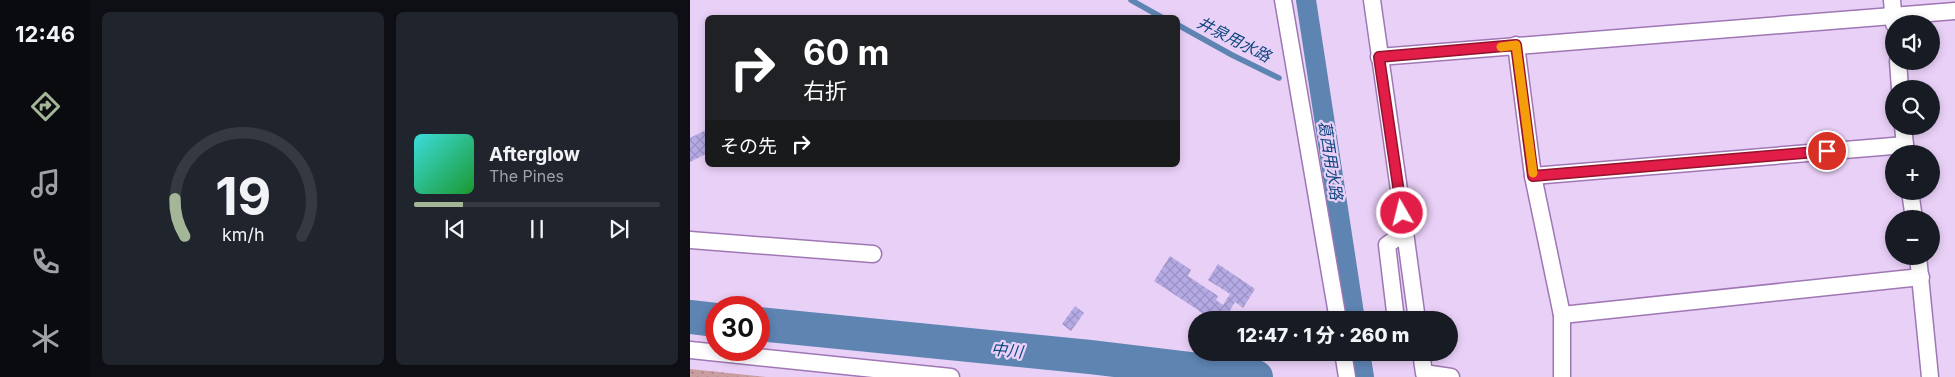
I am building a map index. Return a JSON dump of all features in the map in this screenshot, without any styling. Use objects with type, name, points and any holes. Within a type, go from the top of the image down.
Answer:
[{"type":"street","points":[[1283,0],[1336,311]]},
{"type":"street","points":[[1372,0],[1416,311]]},
{"type":"street","points":[[1379,57],[1893,13],[1955,11]]},
{"type":"street","points":[[1516,45],[1533,176],[1562,315],[1562,377]]},
{"type":"street","points":[[1533,176],[1885,151]]},
{"type":"street","points":[[1395,311],[1387,245],[1405,232]]},
{"type":"street","points":[[690,240],[873,254]]},
{"type":"street","points":[[1919,265],[1930,377]]},
{"type":"street","points":[[1562,315],[1920,278]]},
{"type":"street","points":[[690,350],[951,377]]},
{"type":"street","points":[[1344,361],[1347,377]]},
{"type":"street","points":[[1422,361],[1424,373],[1451,377]]},
{"type":"shaded area","points":[[690,369],[766,377],[690,377]]},
{"type":"building","points":[[705,130],[705,154],[690,162],[690,138]]},
{"type":"building","points":[[1170,256],[1191,270],[1188,276],[1218,296],[1216,300],[1223,305],[1230,294],[1208,280],[1218,264],[1255,289],[1243,308],[1235,302],[1229,311],[1199,311],[1154,281]]},
{"type":"building","points":[[1075,306],[1084,313],[1071,331],[1062,324]]},
{"type":"waterway","name":"井泉用水路","points":[[1131,0],[1158,15]]},
{"type":"waterway","name":"葛西用水路","points":[[1306,0],[1354,311]]},
{"type":"waterway","name":"井泉用水路","points":[[1180,26],[1279,78]]},
{"type":"waterway","name":"中川","points":[[690,317],[705,319]]},
{"type":"waterway","name":"中川","points":[[770,325],[1090,357],[1256,377]]},
{"type":"waterway","name":"葛西用水路","points":[[1361,361],[1364,377]]},
{"type":"slow traffic","points":[[1501,47],[1516,45],[1533,173]]},
{"type":"route","points":[[1402,213],[1379,57],[1516,45],[1533,176],[1827,151]]}]
